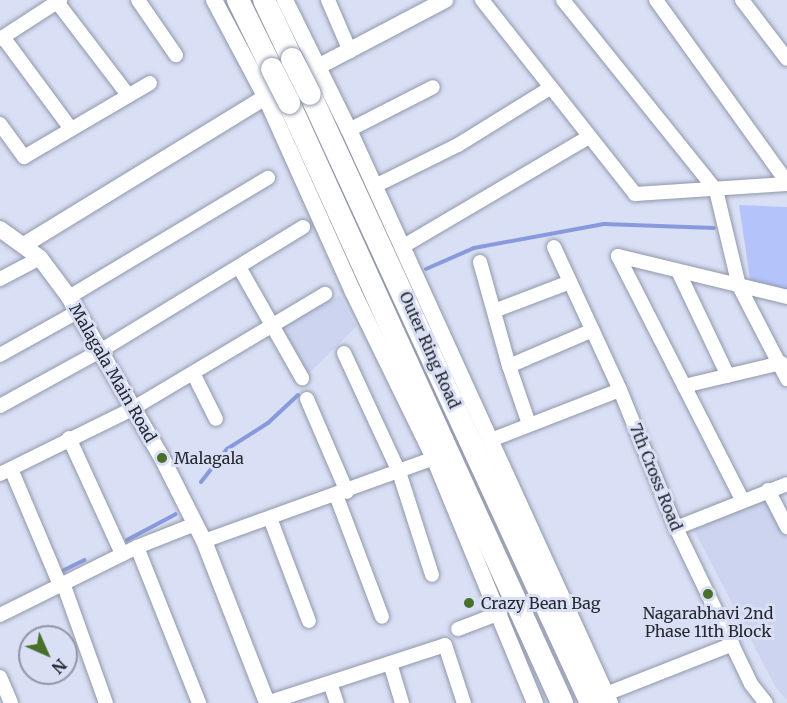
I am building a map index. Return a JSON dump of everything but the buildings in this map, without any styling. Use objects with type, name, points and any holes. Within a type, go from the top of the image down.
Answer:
[{"type":"highway","name":"Outer Ring Road","points":[[238,0],[282,64],[602,700]]},
{"type":"highway","name":"Outer Ring Road","points":[[264,0],[282,64]]},
{"type":"highway","name":"Outer Ring Road","points":[[299,99],[562,703]]},
{"type":"street","points":[[138,0],[176,55]]},
{"type":"street","points":[[214,0],[265,96],[353,292],[434,458],[500,613],[534,703]]},
{"type":"street","points":[[285,0],[349,130],[491,440],[602,700],[733,644]]},
{"type":"street","points":[[328,0],[350,51]]},
{"type":"street","points":[[24,245],[265,96],[445,0]]},
{"type":"street","points":[[482,0],[635,194],[716,190],[787,183],[656,0]]},
{"type":"street","points":[[563,0],[716,190],[739,286],[781,363],[787,379]]},
{"type":"street","points":[[742,0],[787,59]]},
{"type":"street","points":[[71,129],[2,38],[58,1],[128,95]]},
{"type":"street","points":[[0,124],[24,157],[150,83]]},
{"type":"street","points":[[349,130],[434,87]]},
{"type":"street","points":[[375,186],[458,145],[550,88]]},
{"type":"street","points":[[402,247],[589,137]]},
{"type":"street","points":[[0,355],[268,178]]},
{"type":"street","points":[[0,406],[100,351],[303,227]]},
{"type":"street","name":"Malagala Main Road","points":[[0,230],[40,258],[73,305],[100,351],[204,541],[267,703]]},
{"type":"street","name":"7th Cross Road","points":[[554,247],[620,390],[676,528],[751,684],[765,703]]},
{"type":"street","points":[[742,499],[618,256],[787,297]]},
{"type":"street","points":[[0,279],[40,258]]},
{"type":"street","points":[[480,262],[509,366],[529,424]]},
{"type":"street","points":[[238,267],[302,378]]},
{"type":"street","points":[[678,271],[728,376]]},
{"type":"street","points":[[494,311],[570,282]]},
{"type":"street","points":[[106,703],[62,584],[5,471],[132,409],[194,375],[325,294]]},
{"type":"street","points":[[509,366],[593,330]]},
{"type":"street","points":[[344,353],[399,472],[432,575]]},
{"type":"street","points":[[684,386],[781,363]]},
{"type":"street","points":[[194,375],[216,419]]},
{"type":"street","points":[[491,440],[620,390]]},
{"type":"street","points":[[307,399],[382,616]]},
{"type":"street","points":[[69,438],[122,554]]},
{"type":"street","points":[[204,541],[434,458]]},
{"type":"street","points":[[676,528],[742,499],[787,484]]},
{"type":"street","points":[[768,490],[787,527]]},
{"type":"street","points":[[270,518],[309,621]]},
{"type":"street","points":[[1,610],[62,584],[137,547],[195,524]]},
{"type":"street","points":[[137,547],[199,703]]},
{"type":"street","points":[[458,629],[500,613]]},
{"type":"street","points":[[267,703],[445,645],[464,703]]},
{"type":"street","points":[[390,663],[402,703]]},
{"type":"street","points":[[0,677],[11,703]]},
{"type":"street","points":[[330,683],[337,703]]},
{"type":"shaded area","points":[[739,205],[787,207],[787,292],[751,286]]},
{"type":"shaded area","points":[[340,295],[356,327],[306,376],[278,329]]},
{"type":"shaded area","points":[[766,499],[787,540],[787,700],[776,688],[693,528]]},
{"type":"waterway","points":[[426,269],[474,248],[604,224],[714,228]]},
{"type":"waterway","points":[[201,482],[227,449],[268,423],[298,395]]},
{"type":"waterway","points":[[127,540],[176,514]]},
{"type":"waterway","points":[[62,571],[85,560]]},
{"type":"place","name":"Malagala","points":[[162,458]]},
{"type":"place","name":"Nagarabhavi 2nd Phase 11th Block","points":[[708,594]]},
{"type":"place","name":"Crazy Bean Bag","points":[[469,603]]}]
